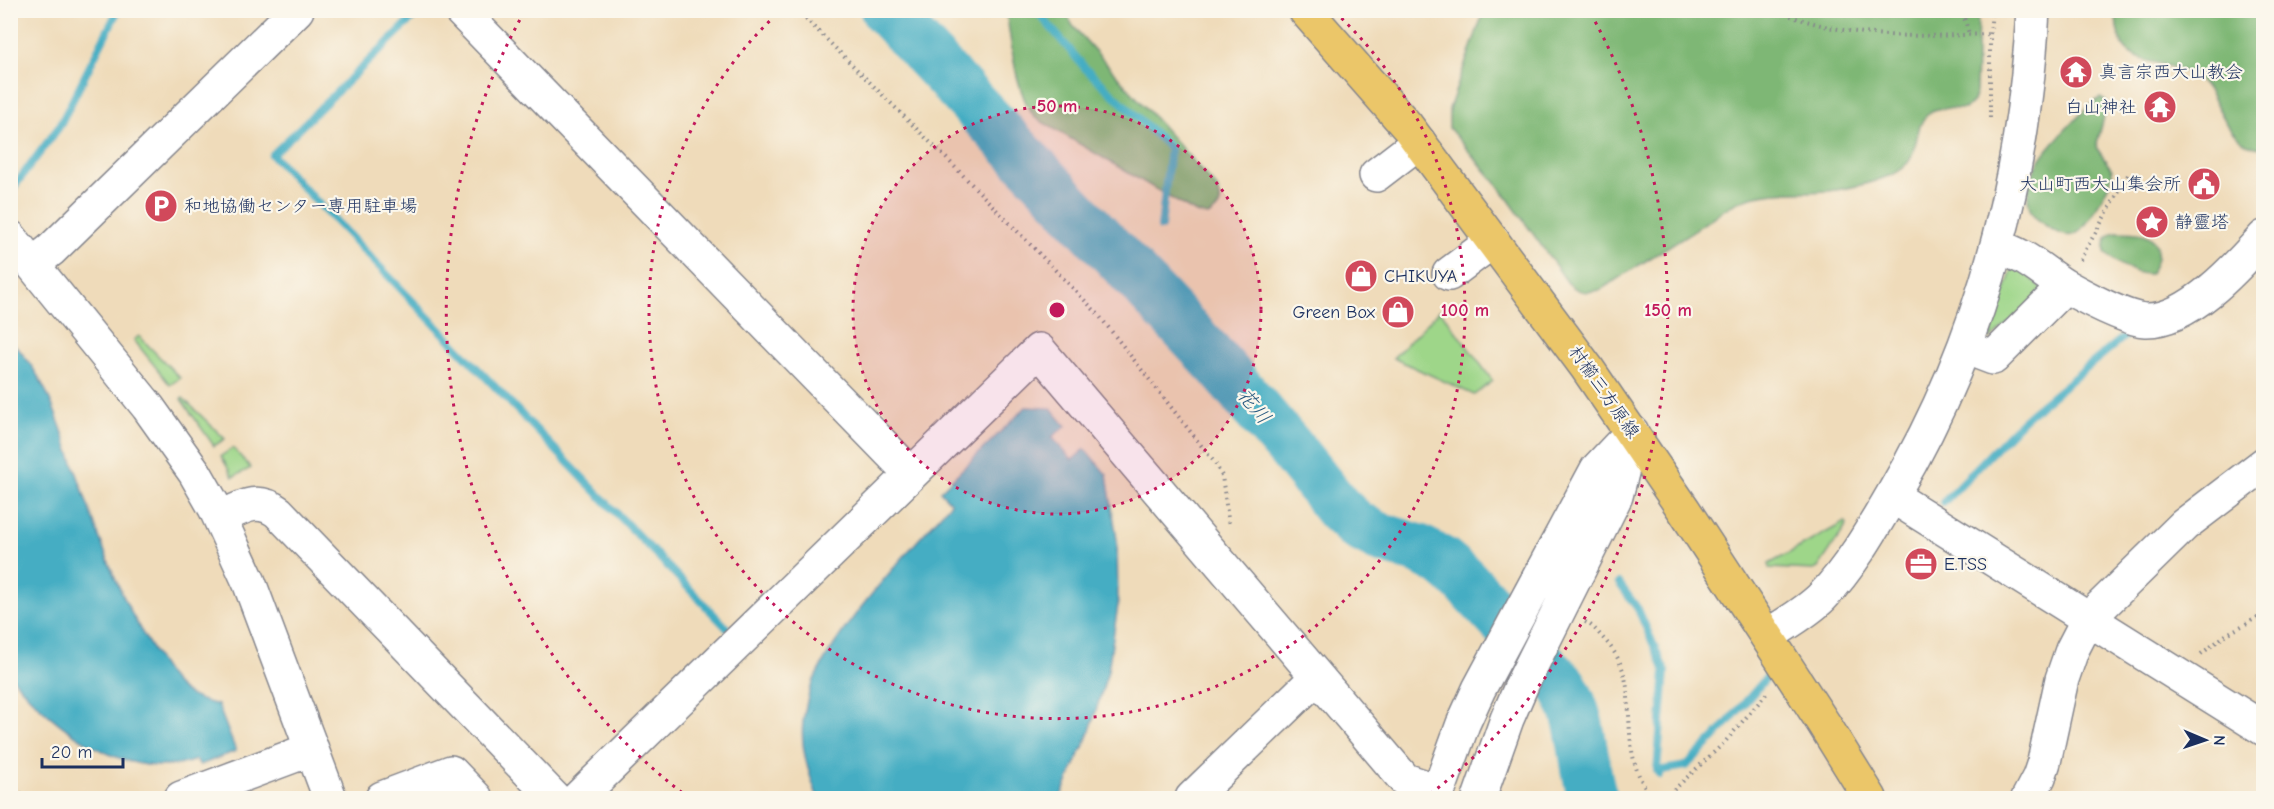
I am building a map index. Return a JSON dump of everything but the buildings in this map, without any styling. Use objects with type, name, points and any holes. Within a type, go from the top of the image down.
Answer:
[{"type":"main road","name":"村櫛三方原線","points":[[1305,10],[1419,142],[1632,432],[1767,636],[1870,798]]},
{"type":"street","points":[[17,247],[51,250],[297,10]]},
{"type":"street","points":[[460,10],[911,474]]},
{"type":"street","points":[[1767,636],[1821,598],[1853,556],[1892,496],[1934,418],[1964,347],[1997,247],[2016,166],[2025,113],[2033,10]]},
{"type":"street","points":[[1376,175],[1419,142]]},
{"type":"street","points":[[1997,247],[2017,252],[2065,286],[2127,316],[2144,320],[2162,319],[2179,312],[2211,289],[2264,237]]},
{"type":"street","points":[[1449,274],[1493,241]]},
{"type":"street","points":[[17,247],[173,439],[195,473],[220,518],[249,582],[330,798]]},
{"type":"street","points":[[1964,347],[1993,358],[2065,286]]},
{"type":"street","points":[[578,798],[1039,350],[1405,780],[1437,795],[1479,689],[1597,469],[1632,432]]},
{"type":"street","points":[[1479,797],[1507,719],[1616,496],[1632,432]]},
{"type":"street","points":[[2028,798],[2044,762],[2066,664],[2088,619],[2184,525],[2263,466]]},
{"type":"street","points":[[1892,496],[2264,729]]},
{"type":"street","points":[[220,518],[252,503],[270,506],[278,512],[554,798]]},
{"type":"street","points":[[1192,798],[1317,677]]},
{"type":"street","points":[[193,796],[312,749]]},
{"type":"street","points":[[382,798],[451,772],[476,798]]},
{"type":"path","points":[[796,10],[949,161],[1097,313],[1215,463],[1222,476],[1230,530]]},
{"type":"path","points":[[1780,10],[1787,15],[1821,26],[1857,33],[1990,34]]},
{"type":"path","points":[[1956,10],[1965,20],[1968,34]]},
{"type":"path","points":[[2089,243],[2128,175]]},
{"type":"path","points":[[2181,677],[2187,667],[2218,640],[2264,614]]},
{"type":"path","points":[[1590,624],[1606,641],[1623,666],[1629,696],[1633,757],[1643,785],[1653,798]]},
{"type":"path","points":[[1665,798],[1725,742],[1775,683],[1791,673]]},
{"type":"path","points":[[10,787],[29,798]]},
{"type":"green space","points":[[1006,11],[1068,11],[1067,15],[1073,26],[1217,188],[1220,204],[1216,210],[1208,216],[1196,213],[1034,117],[1027,106],[1018,80]]},
{"type":"green space","points":[[1484,11],[1978,11],[1976,92],[1973,101],[1965,109],[1942,108],[1933,110],[1924,118],[1909,161],[1904,168],[1895,173],[1854,187],[1820,192],[1765,194],[1740,201],[1600,290],[1583,291],[1568,283],[1501,189],[1449,128],[1449,109]]},
{"type":"green space","points":[[2116,11],[2263,11],[2263,148],[2250,146],[2232,131],[2212,97],[2194,76],[2137,57],[2129,52],[2119,38]]},
{"type":"green space","points":[[2100,98],[2107,102],[2107,106],[2096,147],[2112,170],[2112,177],[2096,208],[2080,231],[2075,234],[2062,234],[2043,224],[2032,213],[2028,192],[2030,180],[2050,146]]},
{"type":"green space","points":[[2117,232],[2143,234],[2152,239],[2157,257],[2149,274],[2125,267],[2105,252],[2106,239]]},
{"type":"green space","points":[[2014,263],[2045,291],[1989,340]]},
{"type":"green space","points":[[1440,310],[1493,381],[1474,395],[1393,358]]},
{"type":"green space","points":[[139,336],[180,378],[170,385],[134,340]]},
{"type":"green space","points":[[183,398],[225,439],[214,446],[181,399]]},
{"type":"green space","points":[[233,448],[251,468],[233,477],[221,456]]},
{"type":"green space","points":[[1845,522],[1847,525],[1818,568],[1814,570],[1769,568],[1769,564]]},
{"type":"water","points":[[11,341],[34,370],[51,402],[108,559],[137,623],[161,665],[176,684],[191,696],[218,705],[236,751],[200,765],[196,760],[170,766],[144,764],[118,758],[69,731],[48,714],[11,676]]},
{"type":"water","points":[[1026,407],[1051,408],[1066,426],[1052,437],[1072,460],[1085,449],[1107,475],[1117,540],[1118,605],[1108,671],[1089,734],[1060,798],[818,798],[804,751],[802,732],[808,696],[813,682],[826,658],[858,612],[951,503],[940,491]]},
{"type":"waterway","points":[[10,192],[59,127],[118,10]]},
{"type":"waterway","points":[[421,10],[272,155],[727,628]]},
{"type":"waterway","name":"花川","points":[[885,10],[1220,366],[1338,508],[1356,525],[1379,537],[1418,549],[1443,562],[1463,579],[1563,686],[1576,715],[1593,798]]},
{"type":"waterway","points":[[1036,10],[1085,68],[1170,148],[1161,227]]},
{"type":"waterway","points":[[1944,502],[2024,419],[2130,332]]},
{"type":"waterway","points":[[1619,583],[1638,609],[1665,671],[1657,771],[1660,775]]},
{"type":"waterway","points":[[1657,771],[1686,766],[1717,735],[1768,676]]},
{"type":"place","name":"真言宗西大山教会","points":[[2076,72]]},
{"type":"place","name":"白山神社","points":[[2160,107]]},
{"type":"place","name":"大山町西大山集会所","points":[[2204,184]]},
{"type":"place","name":"和地協働センター専用駐車場","points":[[161,206]]},
{"type":"place","name":"静靈塔","points":[[2152,222]]},
{"type":"place","name":"CHIKUYA","points":[[1361,276]]},
{"type":"place","name":"Green Box","points":[[1398,312]]},
{"type":"place","name":"E.TSS","points":[[1921,564]]}]
